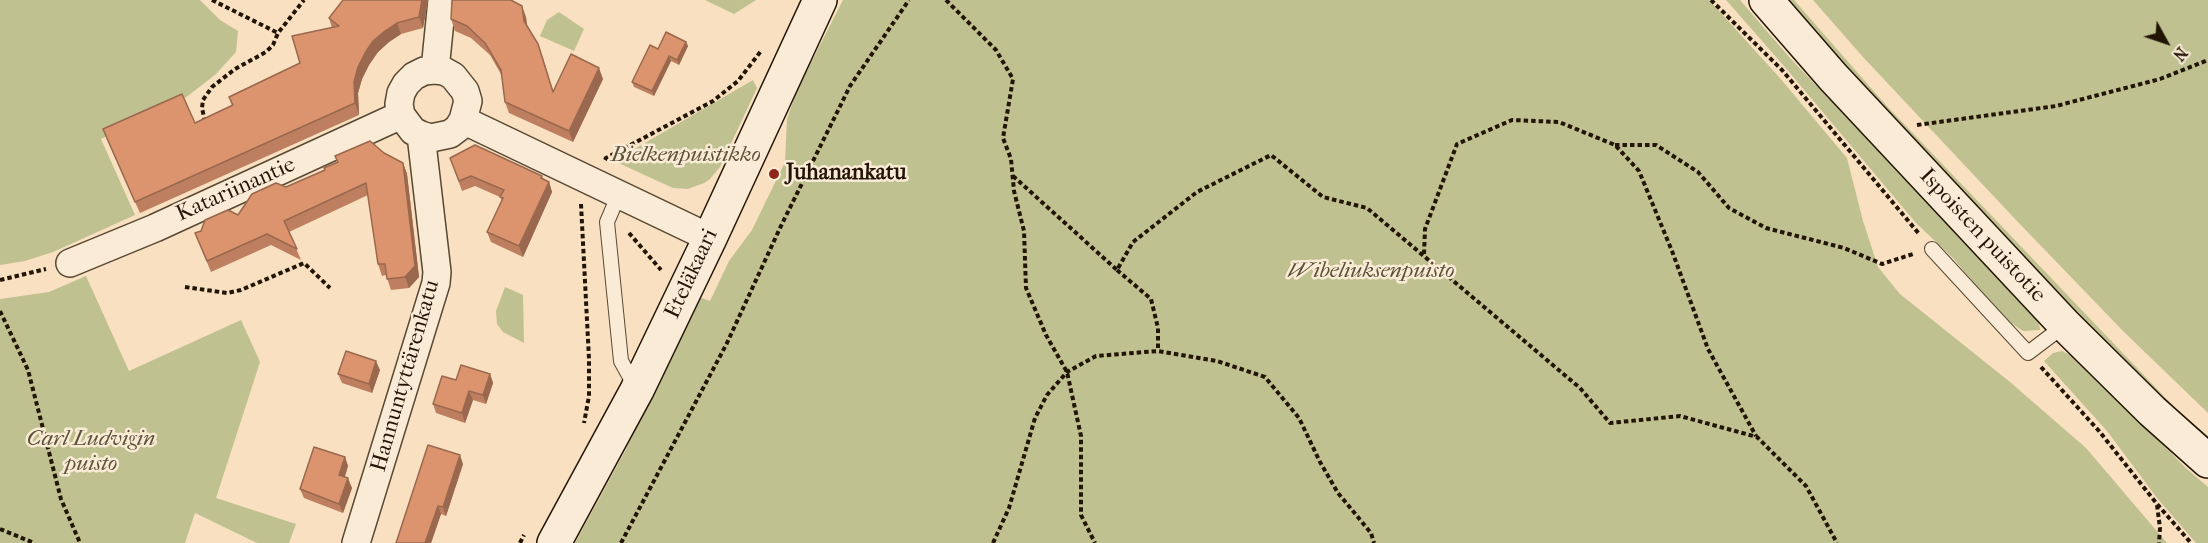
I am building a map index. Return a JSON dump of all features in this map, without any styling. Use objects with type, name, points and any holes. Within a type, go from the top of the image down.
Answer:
[{"type":"main road","name":"Eteläkaari","points":[[539,538],[637,390],[820,0]]},
{"type":"main road","name":"Ispoisten puistotie","points":[[1766,0],[1833,77],[2065,325],[2152,411],[2208,461]]},
{"type":"street","points":[[435,70],[442,0]]},
{"type":"street","points":[[435,70],[453,76],[465,91],[467,111],[463,120],[450,134],[431,138],[412,130],[401,115],[399,104],[401,93],[414,76],[424,71],[435,70]]},
{"type":"street","name":"Katariinantie","points":[[70,263],[155,228],[401,115]]},
{"type":"street","points":[[463,120],[710,238]]},
{"type":"street","name":"Hannuntyttärenkatu","points":[[356,543],[436,283],[437,272],[421,135]]},
{"type":"lane","points":[[619,194],[607,222],[609,244],[621,361],[637,390]]},
{"type":"lane","points":[[1932,249],[2028,353],[2065,325]]},
{"type":"path","points":[[212,0],[278,33]]},
{"type":"path","points":[[206,129],[202,108],[203,100],[212,87],[235,69],[266,52],[304,0]]},
{"type":"path","points":[[621,543],[727,343],[780,228],[850,86],[909,0]]},
{"type":"path","points":[[946,0],[996,50],[1013,78],[1003,138],[1011,159],[1014,191],[1024,231],[1026,288],[1046,335],[1067,372],[1081,436],[1081,515],[1095,543]]},
{"type":"path","points":[[1424,254],[1425,229],[1457,144],[1512,120],[1559,122],[1616,145],[1656,145],[1698,172],[1729,208],[1766,228],[1844,248],[1882,264],[1932,249],[1782,70],[1711,0]]},
{"type":"path","points":[[583,427],[589,396],[589,359],[580,206],[606,158],[713,101],[738,81],[759,55],[764,45]]},
{"type":"path","points":[[1916,125],[2056,106],[2160,79],[2208,60]]},
{"type":"path","points":[[1616,145],[1639,171],[1708,348],[1757,437],[1806,486],[1837,543]]},
{"type":"path","points":[[1116,270],[1133,242],[1197,192],[1271,155],[1323,197],[1367,208],[1580,388],[1610,423],[1680,416],[1757,437]]},
{"type":"path","points":[[1013,176],[1151,299],[1158,328],[1158,351]]},
{"type":"path","points":[[0,280],[70,263]]},
{"type":"path","points":[[185,287],[227,293],[241,290],[304,263],[330,288]]},
{"type":"path","points":[[0,314],[28,370],[61,499],[80,543]]},
{"type":"path","points":[[993,543],[1009,508],[1035,418],[1047,395],[1067,372],[1096,356],[1158,351],[1217,361],[1265,377],[1299,418],[1338,493],[1371,533],[1374,543]]},
{"type":"path","points":[[2028,353],[2099,431],[2191,543]]},
{"type":"path","points":[[2157,504],[2159,543]]},
{"type":"path","points":[[0,529],[34,543]]},
{"type":"path","points":[[519,543],[539,538]]},
{"type":"green space","points":[[0,0],[200,0],[220,20],[238,31],[236,52],[216,74],[184,99],[101,139],[135,215],[53,252],[25,261],[0,265]]},
{"type":"green space","points":[[705,0],[756,0],[734,14]]},
{"type":"green space","name":"Wibeliuksenpuisto","points":[[843,0],[1709,0],[1779,77],[1847,158],[1863,221],[1878,267],[1900,294],[2010,382],[2086,448],[2167,543],[575,543],[624,453],[699,297],[710,301],[729,261],[752,230],[785,162],[787,119],[797,90]]},
{"type":"green space","points":[[1726,0],[1740,0],[1790,58],[2034,314],[2040,330],[2023,331],[2010,322],[1980,291],[1953,258],[1916,223]]},
{"type":"green space","points":[[1785,0],[1794,0],[1885,104],[2180,413],[2208,436],[2208,445],[2035,274]]},
{"type":"green space","points":[[1813,0],[2208,0],[2208,413],[2124,332],[2016,220],[1863,57]]},
{"type":"green space","points":[[559,12],[584,29],[574,51],[540,36],[547,20]]},
{"type":"green space","name":"Bielkenpuistikko","points":[[753,80],[757,88],[720,167],[704,183],[688,189],[673,188],[614,161]]},
{"type":"green space","name":"Carl Ludvigin puisto","points":[[86,276],[129,371],[241,320],[260,362],[216,498],[296,524],[289,543],[257,543],[195,513],[185,543],[0,543],[0,299],[49,292]]},
{"type":"green space","points":[[505,287],[523,295],[524,343],[503,332],[497,324],[496,311]]},
{"type":"green space","points":[[2062,351],[2076,358],[2208,487],[2208,543],[2196,543],[2157,498],[2107,431],[2044,361],[2053,353]]},
{"type":"building","points":[[343,0],[422,0],[419,17],[397,23],[385,31],[373,41],[365,53],[354,82],[355,103],[135,202],[103,129],[182,94],[195,123],[233,105],[229,97],[300,63],[292,36],[339,26],[329,18]]},
{"type":"building","points":[[452,0],[511,0],[522,6],[524,21],[538,44],[553,92],[571,54],[599,68],[569,131],[505,102],[501,70],[485,43],[467,26],[451,19]]},
{"type":"building","points":[[666,32],[686,42],[677,60],[669,56],[652,91],[632,82],[650,45],[658,49]]},
{"type":"building","points":[[370,141],[384,153],[403,163],[415,266],[405,277],[387,279],[385,264],[378,264],[366,183],[284,221],[297,249],[267,234],[207,261],[195,233],[201,231],[205,220],[228,210],[238,215],[252,194],[276,183],[286,187],[325,170],[324,168],[338,162],[335,156]]},
{"type":"building","points":[[475,145],[542,176],[541,178],[549,182],[519,246],[487,232],[503,198],[500,197],[504,190],[471,176],[459,181],[450,158]]},
{"type":"building","points":[[346,351],[376,361],[369,384],[338,374]]},
{"type":"building","points":[[461,365],[490,374],[483,395],[469,391],[462,413],[433,404],[442,376],[456,380]]},
{"type":"building","points":[[428,445],[460,455],[443,507],[438,506],[425,543],[396,543]]},
{"type":"building","points":[[314,447],[345,457],[339,475],[348,478],[339,504],[300,489]]},
{"type":"place","name":"Juhanankatu","points":[[774,174]]}]
